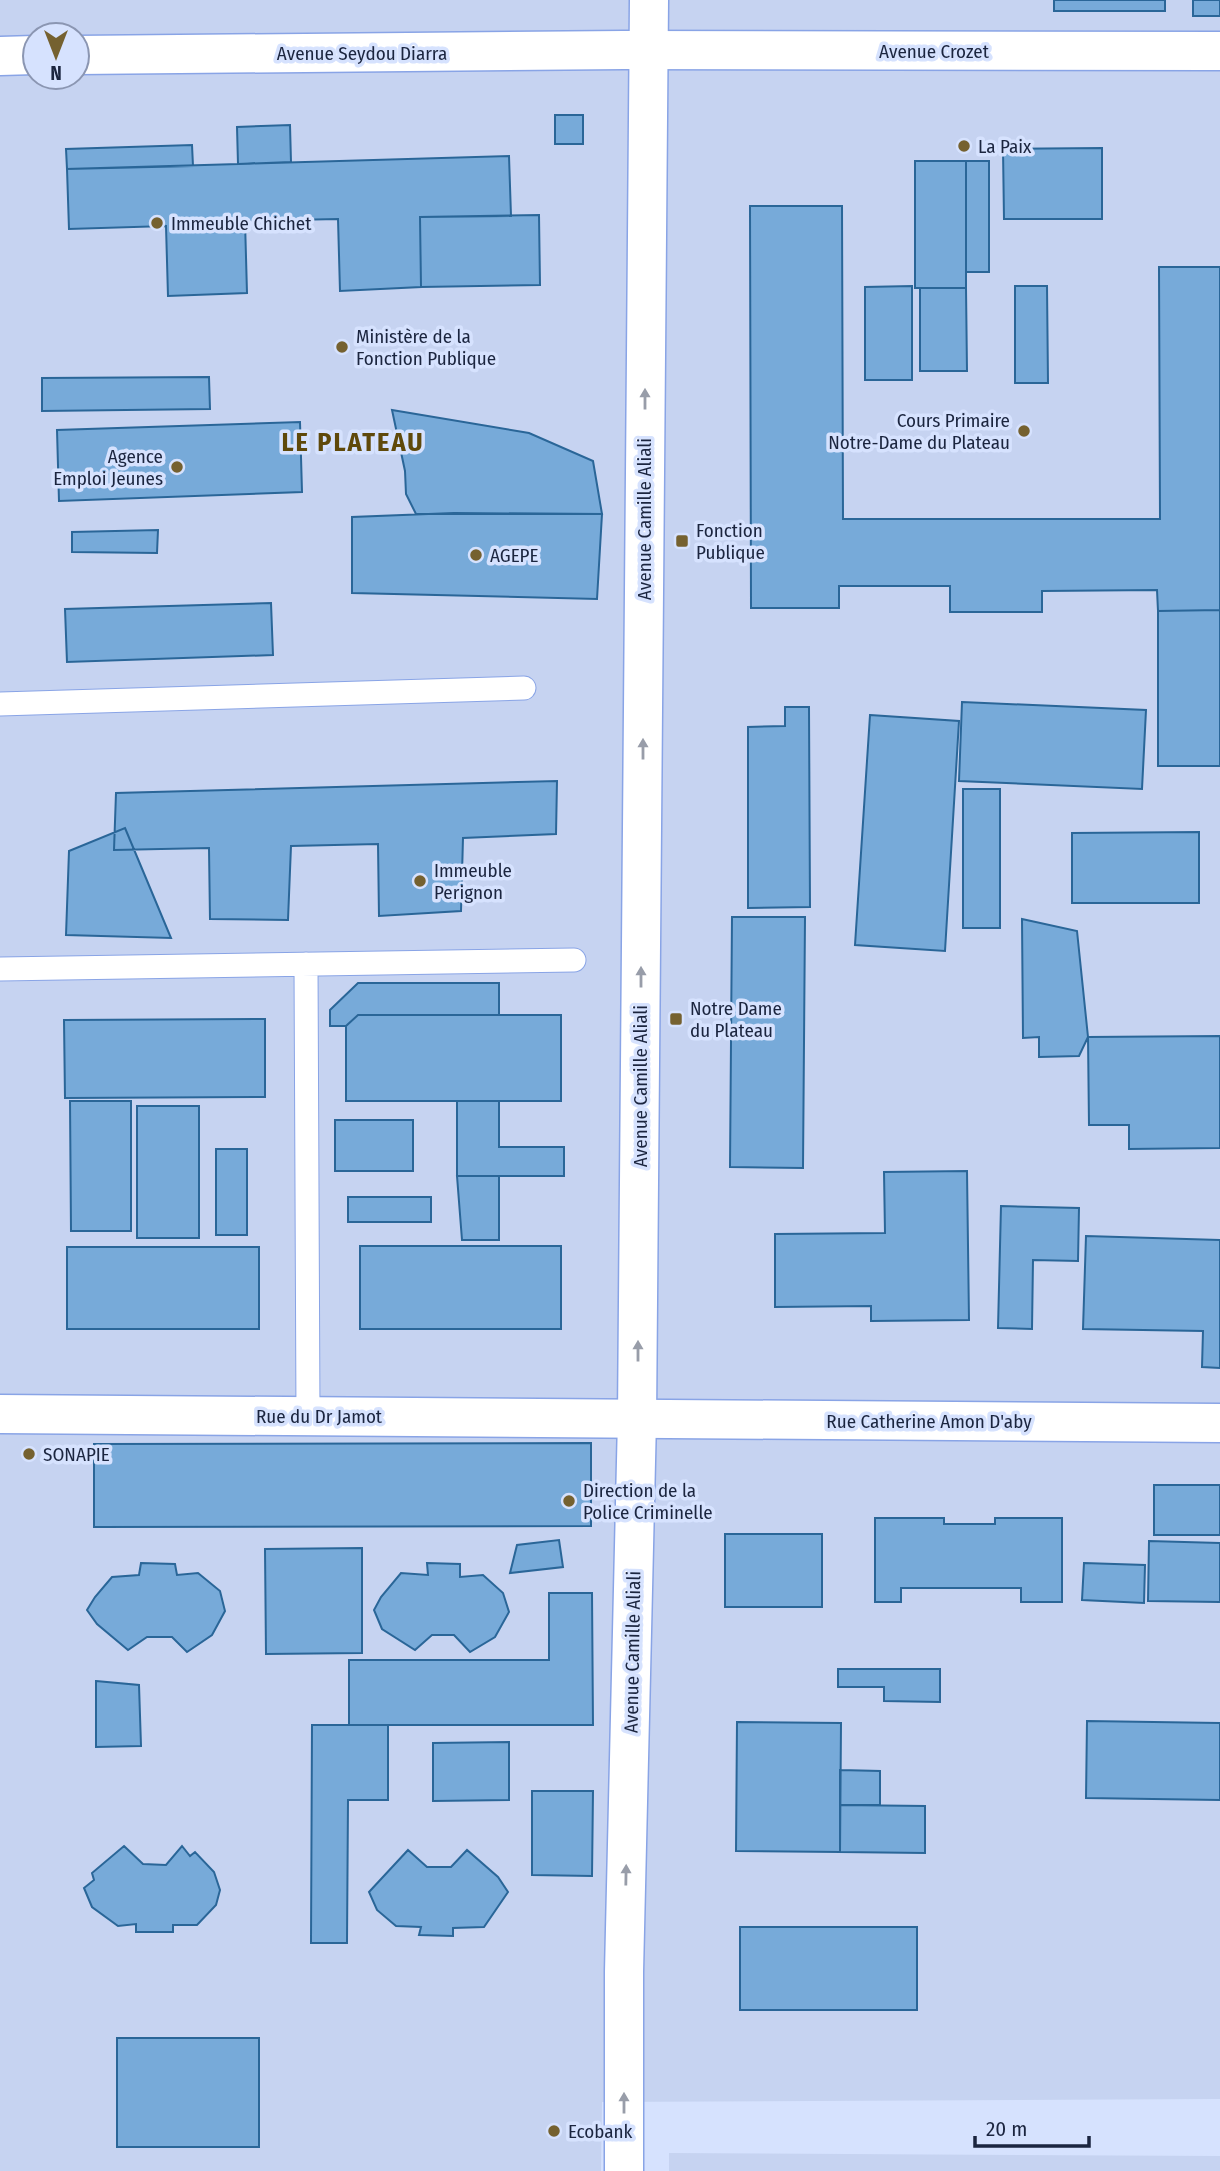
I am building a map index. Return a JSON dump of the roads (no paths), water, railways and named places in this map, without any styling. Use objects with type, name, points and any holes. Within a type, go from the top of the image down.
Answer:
[{"type":"street","name":"Avenue Camille Aliali","points":[[624,2171],[624,1972],[637,1419],[649,0]]},
{"type":"street","name":"Avenue Crozet","points":[[648,50],[1220,51]]},
{"type":"street","name":"Avenue Seydou Diarra","points":[[91,55],[648,50]]},
{"type":"street","points":[[0,56],[21,55]]},
{"type":"street","name":"Rue du Dr Jamot","points":[[0,1414],[637,1419]]},
{"type":"street","name":"Rue Catherine Amon D'aby","points":[[637,1419],[1220,1423]]},
{"type":"lane","points":[[0,704],[524,688]]},
{"type":"lane","points":[[0,969],[574,960]]},
{"type":"lane","points":[[306,964],[308,1416]]},
{"type":"place","name":"La Paix","points":[[964,146]]},
{"type":"place","name":"Immeuble Chichet","points":[[157,223]]},
{"type":"place","name":"Ministère de la Fonction Publique","points":[[342,347]]},
{"type":"place","name":"Cours Primaire Notre-Dame du Plateau","points":[[1024,431]]},
{"type":"place","name":"Agence Emploi Jeunes","points":[[177,467]]},
{"type":"place","name":"Fonction Publique","points":[[682,541]]},
{"type":"place","name":"AGEPE","points":[[476,555]]},
{"type":"place","name":"Immeuble Perignon","points":[[420,881]]},
{"type":"place","name":"Notre Dame du Plateau","points":[[676,1019]]},
{"type":"place","name":"SONAPIE","points":[[29,1454]]},
{"type":"place","name":"Direction de la Police Criminelle","points":[[569,1501]]},
{"type":"place","name":"Ecobank","points":[[554,2131]]},
{"type":"district","name":"LE PLATEAU","points":[[353,442]]}]
